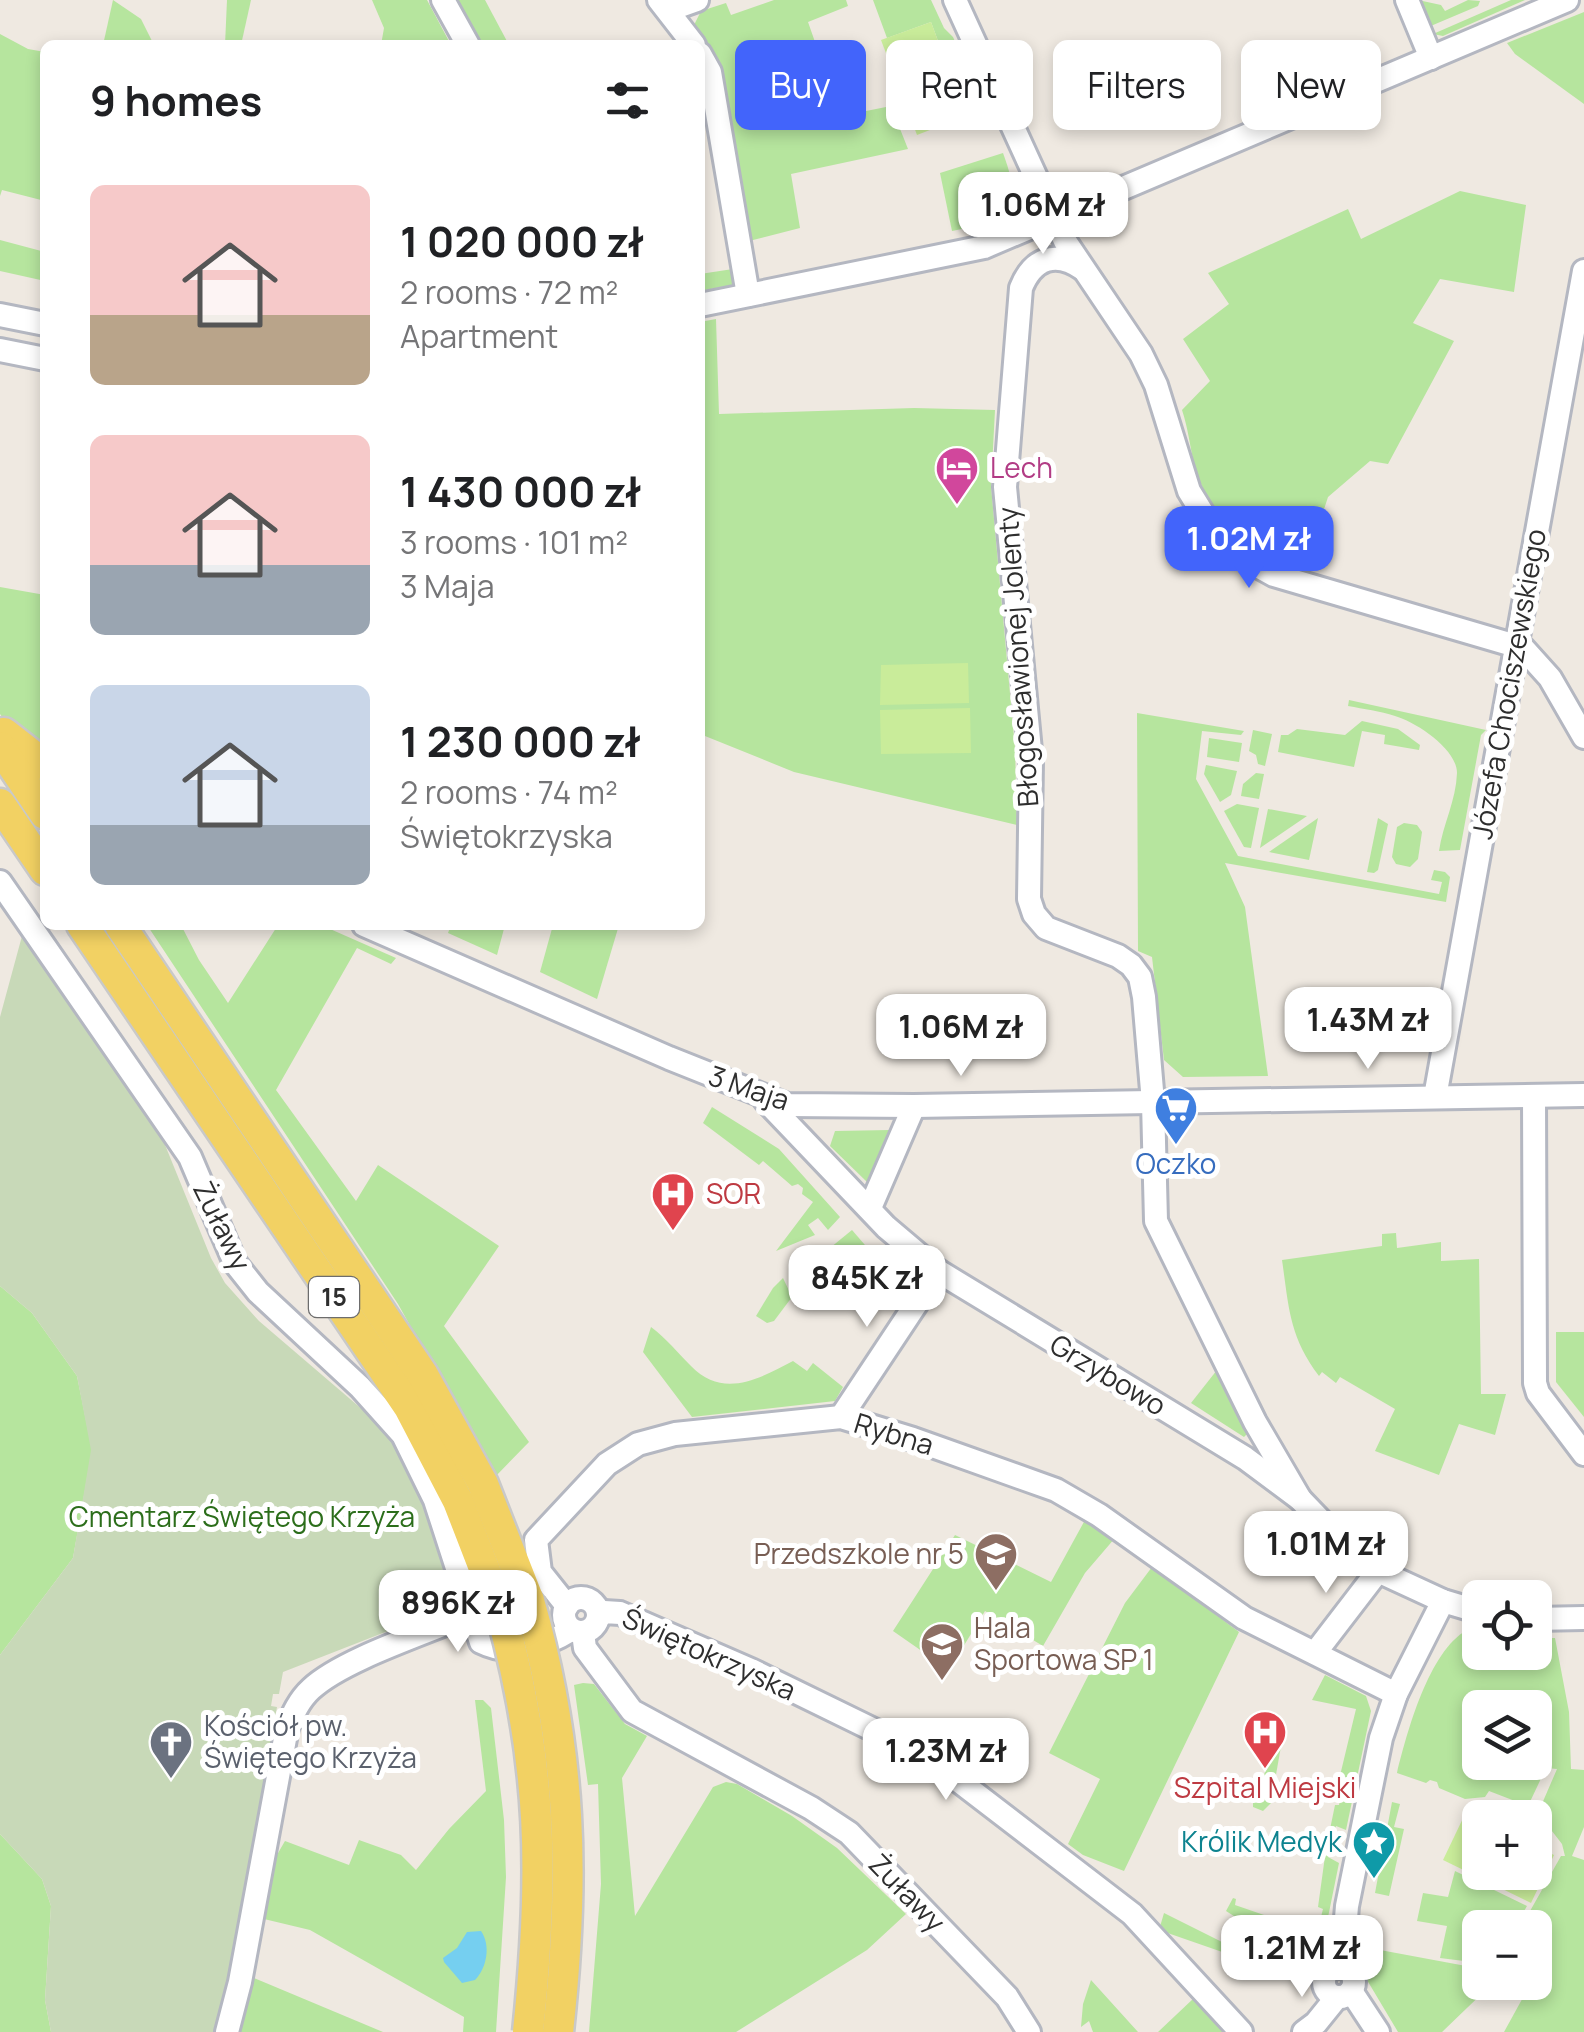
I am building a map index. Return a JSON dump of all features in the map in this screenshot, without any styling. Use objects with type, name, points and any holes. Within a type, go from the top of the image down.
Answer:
[{"type":"main road","points":[[0,730],[40,761]]},
{"type":"main road","points":[[0,747],[40,807]]},
{"type":"main road","points":[[0,804],[40,863]]},
{"type":"main road","points":[[0,836],[40,866]]},
{"type":"main road","name":"15","points":[[85,930],[408,1407],[458,1500],[501,1609],[552,1690],[568,1809],[569,1901],[558,2032]]},
{"type":"main road","name":"15","points":[[123,930],[424,1375],[483,1484],[501,1609],[530,1731],[538,1808],[538,1920],[528,2032]]},
{"type":"main road","points":[[134,930],[167,996]]},
{"type":"street","points":[[444,0],[465,40]]},
{"type":"street","points":[[690,40],[664,5],[698,0]]},
{"type":"street","points":[[955,0],[1064,242],[1142,354],[1156,385],[1189,491],[1214,530],[1245,559],[1274,575],[1530,653],[1550,678],[1584,737]]},
{"type":"street","points":[[1407,0],[1430,58]]},
{"type":"street","points":[[705,304],[984,247],[1567,0]]},
{"type":"street","points":[[705,63],[710,72],[748,295]]},
{"type":"street","name":"Błogosławionej Jolenty","points":[[1082,269],[1072,262],[1050,258],[1040,261],[1026,275],[1009,425],[1005,487],[1031,761],[1029,899],[1034,914],[1046,928],[1118,956],[1140,977],[1153,1102]]},
{"type":"street","name":"Józefa Chociszewskiego","points":[[1435,1097],[1584,271]]},
{"type":"street","points":[[0,315],[40,323]]},
{"type":"street","points":[[0,350],[40,358]]},
{"type":"street","name":"Żuławy","points":[[0,882],[190,1158],[236,1263],[258,1292],[360,1387],[402,1435],[435,1500],[501,1609]]},
{"type":"street","name":"3 Maja","points":[[376,930],[786,1105],[1584,1095]]},
{"type":"street","points":[[1534,1096],[1535,1383],[1538,1394],[1584,1454]]},
{"type":"street","name":"Grzybowo","points":[[763,1098],[886,1226],[938,1272],[1245,1458],[1300,1499],[1347,1548],[1378,1570],[1462,1607]]},
{"type":"street","points":[[1153,1102],[1156,1221],[1255,1422],[1300,1499]]},
{"type":"street","points":[[870,1208],[914,1106]]},
{"type":"street","points":[[841,1417],[938,1272]]},
{"type":"street","name":"Rybna","points":[[584,1626],[597,1607],[590,1600],[574,1599],[566,1606],[540,1572],[536,1540],[607,1464],[638,1444],[676,1434],[841,1417],[913,1438],[1056,1490],[1244,1618],[1396,1694]]},
{"type":"street","points":[[1315,1653],[1378,1570]]},
{"type":"street","points":[[1304,2032],[1344,1994],[1354,1977],[1342,1967],[1346,1906],[1381,1738],[1396,1694],[1443,1602]]},
{"type":"street","points":[[227,2032],[240,1982],[287,1728],[295,1709],[308,1692],[338,1669],[501,1609]]},
{"type":"street","name":"Świętokrzyska","points":[[501,1609],[481,1642],[500,1651],[552,1640],[604,1612],[620,1613],[751,1670],[925,1755],[1132,1914],[1241,2032]]},
{"type":"street","points":[[1552,1619],[1584,1618]]},
{"type":"street","name":"Żuławy","points":[[584,1626],[585,1648],[632,1711],[811,1808],[848,1833],[1007,1996],[1029,2032]]},
{"type":"street","points":[[1344,1994],[1378,2032]]},
{"type":"green space","points":[[113,0],[141,19],[152,40],[104,40]]},
{"type":"green space","points":[[227,0],[251,0],[242,40],[225,40]]},
{"type":"green space","points":[[372,0],[427,0],[448,40],[382,40],[384,28]]},
{"type":"green space","points":[[457,0],[485,0],[506,40],[479,40]]},
{"type":"green space","points":[[774,0],[846,0],[848,6],[808,22],[814,40],[735,40],[735,130],[866,130],[866,111],[886,107],[886,130],[900,130],[908,149],[791,174],[800,228],[749,241],[705,68],[705,40],[698,40],[694,25],[701,11],[726,3],[731,15]]},
{"type":"green space","points":[[873,0],[931,0],[954,40],[938,40],[931,22],[887,38]]},
{"type":"green space","points":[[1418,0],[1441,5],[1445,11],[1468,0],[1480,1],[1478,6],[1426,28]]},
{"type":"green space","points":[[1511,0],[1525,0],[1443,36],[1433,34]]},
{"type":"green space","points":[[1584,12],[1584,104],[1515,54],[1507,43]]},
{"type":"green space","points":[[931,22],[938,40],[886,40],[886,53],[881,40]]},
{"type":"green space","points":[[0,34],[40,51],[40,200],[2,190],[0,196]]},
{"type":"green space","points":[[1003,153],[1012,189],[1007,210],[987,223],[952,231],[940,173]]},
{"type":"green space","points":[[1460,191],[1526,205],[1514,292],[1440,279],[1413,323],[1454,341],[1388,464],[1370,461],[1328,497],[1305,568],[1286,562],[1252,543],[1222,517],[1210,501],[1194,464],[1182,410],[1210,381],[1183,339],[1229,304],[1208,273],[1348,209],[1361,239]]},
{"type":"green space","points":[[0,240],[40,251],[40,280],[0,271]]},
{"type":"green space","points":[[733,269],[732,285],[705,290],[705,273]]},
{"type":"green space","points":[[716,319],[719,414],[914,408],[995,410],[991,486],[1015,748],[1017,825],[794,772],[705,736],[705,321]]},
{"type":"green space","points":[[0,587],[40,594],[40,753],[13,732],[0,714]]},
{"type":"green space","points":[[968,663],[969,703],[880,705],[881,665]]},
{"type":"green space","points":[[1349,700],[1486,730],[1481,735],[1460,850],[1439,851],[1456,783],[1457,773],[1450,755],[1414,724],[1389,714],[1348,706]]},
{"type":"green space","points":[[970,708],[971,753],[881,754],[880,710]]},
{"type":"green space","points":[[1137,713],[1244,731],[1241,735],[1202,731],[1196,779],[1238,856],[1439,894],[1442,882],[1431,880],[1434,870],[1450,877],[1446,902],[1225,863],[1245,907],[1268,1076],[1183,1077],[1164,1060],[1152,957],[1138,951]]},
{"type":"green space","points":[[1362,721],[1398,729],[1420,745],[1419,750],[1384,744],[1385,735],[1362,731],[1354,767],[1278,752],[1281,735],[1297,729],[1345,735]]},
{"type":"green space","points":[[1253,730],[1272,734],[1265,766],[1258,764],[1256,755],[1249,751]]},
{"type":"green space","points":[[1209,738],[1242,743],[1239,762],[1207,757]]},
{"type":"green space","points":[[1206,765],[1237,771],[1231,795],[1220,802],[1204,774]]},
{"type":"green space","points":[[1256,773],[1264,774],[1259,799],[1241,796],[1243,784]]},
{"type":"green space","points":[[1237,804],[1259,808],[1251,848],[1244,847],[1224,811]]},
{"type":"green space","points":[[1268,809],[1307,816],[1260,848]]},
{"type":"green space","points":[[1318,818],[1309,860],[1269,852]]},
{"type":"green space","points":[[1378,818],[1388,824],[1378,870],[1374,873],[1367,872]]},
{"type":"green space","points":[[1404,823],[1417,825],[1422,832],[1418,859],[1410,867],[1396,864],[1392,857],[1397,827]]},
{"type":"green space","points":[[150,930],[184,930],[228,1003],[275,930],[332,930],[396,958],[391,964],[357,948],[276,1090],[356,1201],[378,1165],[499,1246],[444,1326],[529,1442],[495,1477],[398,1304]]},
{"type":"green space","points":[[449,930],[504,930],[497,955],[448,933]]},
{"type":"green space","points":[[552,930],[618,930],[597,999],[540,972]]},
{"type":"green space","name":"Cmentarz Świętego Krzyża","points":[[22,936],[161,1135],[225,1283],[259,1321],[391,1434],[423,1495],[455,1587],[452,1606],[283,1672],[279,1694],[273,1694],[271,1706],[277,1707],[233,1970],[217,2032],[51,2032],[45,2000],[51,1906],[42,1879],[0,1834],[0,1655],[73,1558],[91,1450],[77,1376],[32,1313],[0,1286],[0,1017]]},
{"type":"green space","points":[[712,1107],[779,1149],[840,1217],[828,1230],[818,1218],[808,1225],[815,1235],[776,1251],[813,1202],[802,1194],[803,1188],[798,1184],[792,1186],[763,1161],[759,1165],[703,1123]]},
{"type":"green space","points":[[890,1130],[867,1182],[830,1146],[835,1131]]},
{"type":"green space","points":[[852,1230],[871,1252],[832,1307],[813,1294],[825,1252]]},
{"type":"green space","points":[[1396,1233],[1397,1248],[1441,1242],[1441,1261],[1479,1259],[1481,1394],[1506,1394],[1495,1435],[1459,1424],[1439,1475],[1375,1451],[1395,1409],[1340,1377],[1336,1383],[1322,1372],[1319,1376],[1302,1348],[1289,1307],[1282,1260],[1382,1246],[1382,1234]]},
{"type":"green space","points":[[783,1278],[792,1297],[774,1321],[767,1323],[756,1316]]},
{"type":"green space","points":[[0,1286],[32,1313],[77,1376],[92,1450],[73,1558],[0,1655]]},
{"type":"green space","points":[[651,1327],[691,1366],[716,1382],[741,1383],[793,1361],[807,1371],[813,1363],[843,1387],[835,1401],[692,1417],[643,1352]]},
{"type":"green space","points":[[1556,1332],[1584,1332],[1584,1417],[1556,1382]]},
{"type":"green space","points":[[1217,1370],[1248,1433],[1244,1437],[1191,1403]]},
{"type":"green space","name":"Przedszkole nr 5","points":[[1085,1520],[1115,1538],[1085,1573],[1043,1646],[985,1611],[949,1670],[893,1631],[955,1535],[1051,1582]]},
{"type":"green space","points":[[1152,1567],[1239,1632],[1124,1871],[1083,1855],[1068,1844],[1100,1779],[1049,1753],[1125,1603]]},
{"type":"green space","points":[[1462,1634],[1462,1670],[1552,1670],[1555,1638],[1569,1712],[1571,1769],[1584,1770],[1584,1827],[1572,1856],[1584,1860],[1584,2032],[1504,2032],[1522,2000],[1552,2000],[1552,1910],[1531,1910],[1542,1890],[1552,1890],[1552,1872],[1561,1856],[1565,1856],[1552,1831],[1552,1800],[1544,1800],[1557,1769],[1552,1769],[1552,1690],[1462,1690],[1462,1780],[1540,1780],[1531,1800],[1512,1800],[1489,1791],[1485,1797],[1465,1799],[1439,1788],[1437,1782],[1426,1783],[1397,1773],[1422,1694],[1441,1655]]},
{"type":"green space","points":[[1325,1675],[1366,1696],[1371,1711],[1346,1830],[1336,1826],[1332,1840],[1328,1839],[1343,1786],[1338,1784],[1356,1709],[1312,1700]]},
{"type":"green space","points":[[594,1684],[625,1724],[647,1736],[622,1778],[635,1916],[713,1787],[726,1782],[737,1784],[792,1816],[837,1848],[906,1914],[867,1950],[736,2032],[589,2032],[601,1884],[598,1784],[588,1785],[574,1685]]},
{"type":"green space","points":[[475,1700],[483,1700],[491,1708],[504,1820],[506,1877],[496,2032],[463,2032],[464,2017],[310,1930],[264,1919],[274,1860],[285,1841],[349,1865],[359,1840],[401,1855],[416,1870],[486,1791]]},
{"type":"green space","points":[[1283,1735],[1271,1803],[1263,1811],[1253,1807],[1253,1797]]},
{"type":"green space","points":[[1392,1802],[1400,1804],[1394,1827],[1404,1829],[1389,1896],[1375,1893]]},
{"type":"green space","points":[[1462,1820],[1462,1869],[1443,1860]]},
{"type":"green space","points":[[0,1834],[42,1879],[51,1906],[45,2000],[51,2032],[0,2032]]},
{"type":"green space","points":[[1326,1849],[1330,1850],[1328,1857],[1339,1863],[1323,1942],[1244,1915],[1228,1954],[1159,1930],[1164,1913],[1224,1943],[1237,1918],[1226,1911],[1233,1898],[1235,1905],[1317,1933],[1323,1909],[1318,1907]]},
{"type":"green space","points":[[1455,1871],[1462,1874],[1462,1890],[1494,1890],[1527,1906],[1525,1910],[1462,1910],[1462,1961],[1440,1958],[1447,1926],[1417,1921],[1423,1893],[1448,1897]]},
{"type":"green space","points":[[1504,1890],[1537,1890],[1531,1903]]},
{"type":"green space","points":[[1364,1947],[1462,1965],[1462,2000],[1475,2000],[1442,2032],[1398,2032],[1367,1980]]},
{"type":"green space","points":[[254,1978],[383,2032],[240,2032]]},
{"type":"green space","points":[[1091,1980],[1138,2032],[1093,2032],[1089,2021],[1081,2027]]},
{"type":"green space","points":[[1194,1998],[1226,2032],[1158,2032]]},
{"type":"water","points":[[481,1931],[487,1949],[485,1963],[475,1980],[462,1983],[443,1958],[457,1948],[467,1932]]},
{"type":"place","name":"Lech","points":[[957,506]]},
{"type":"place","name":"Oczko","points":[[1176,1146]]},
{"type":"place","name":"SOR","points":[[673,1232]]},
{"type":"place","name":"Przedszkole nr 5","points":[[996,1592]]},
{"type":"place","name":"Hala Sportowa SP 1","points":[[942,1682]]},
{"type":"place","name":"Szpital Miejski","points":[[1265,1770]]},
{"type":"place","name":"Kościół pw. Świętego Krzyża","points":[[171,1780]]},
{"type":"place","name":"Królik Medyk","points":[[1374,1880]]}]
